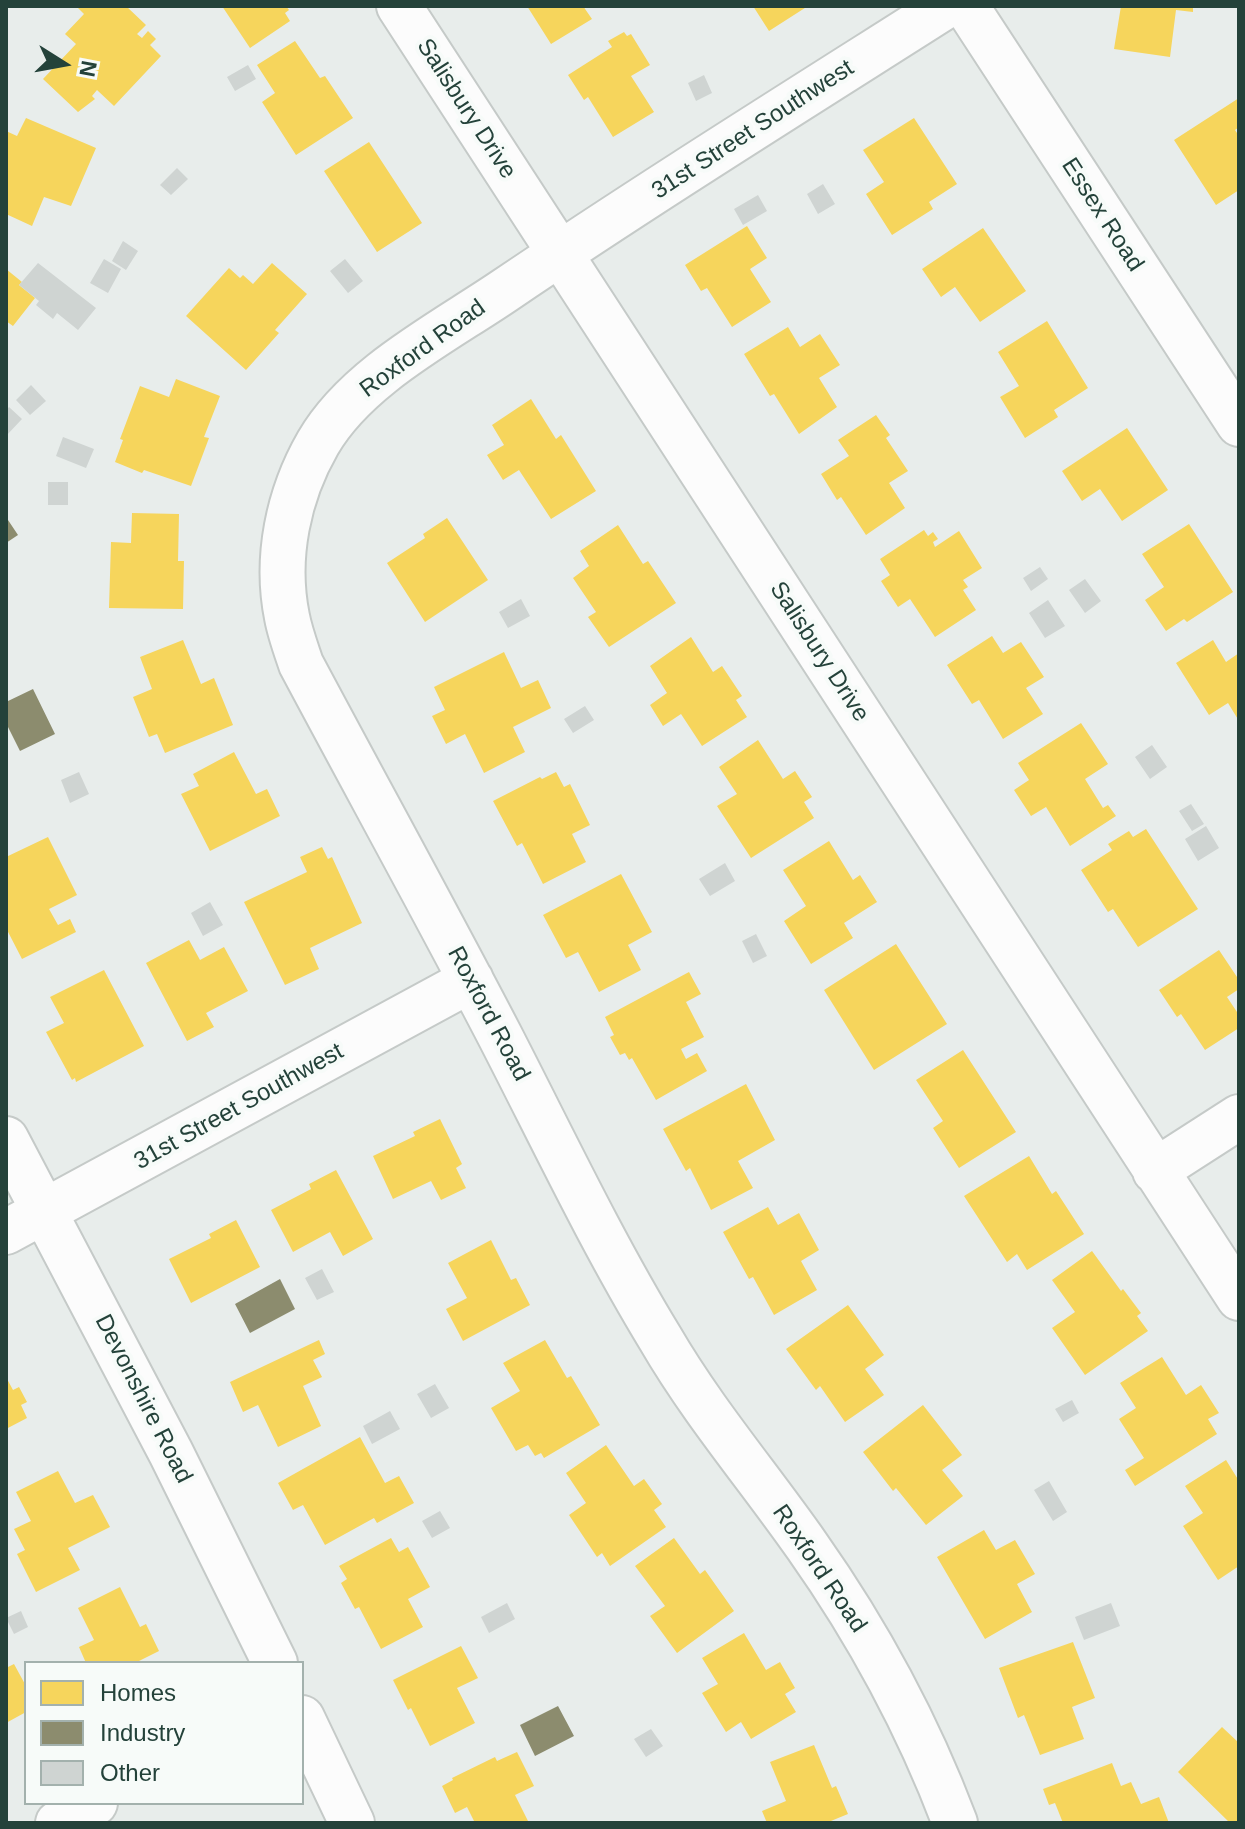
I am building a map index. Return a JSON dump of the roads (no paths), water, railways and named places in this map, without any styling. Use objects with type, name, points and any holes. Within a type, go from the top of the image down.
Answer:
[{"type":"street","name":"Salisbury Drive","points":[[399,6],[1239,1298]]},
{"type":"street","name":"31st Street Southwest","points":[[561,253],[946,6]]},
{"type":"street","name":"Essex Road","points":[[966,6],[1239,424]]},
{"type":"street","name":"Roxford Road","points":[[561,253],[383,373],[345,407],[320,440],[300,478],[286,526],[282,567],[287,617],[301,664],[471,980],[616,1260],[660,1339],[709,1415],[807,1546],[852,1613],[885,1671],[943,1791],[955,1823]]},
{"type":"street","name":"31st Street Southwest","points":[[6,1232],[471,980]]},
{"type":"street","points":[[1155,1171],[1239,1117]]},
{"type":"street","name":"Devonshire Road","points":[[6,1139],[171,1453],[274,1661]]},
{"type":"street","points":[[304,1722],[352,1823]]},
{"type":"street","points":[[58,1823],[91,1805]]}]
